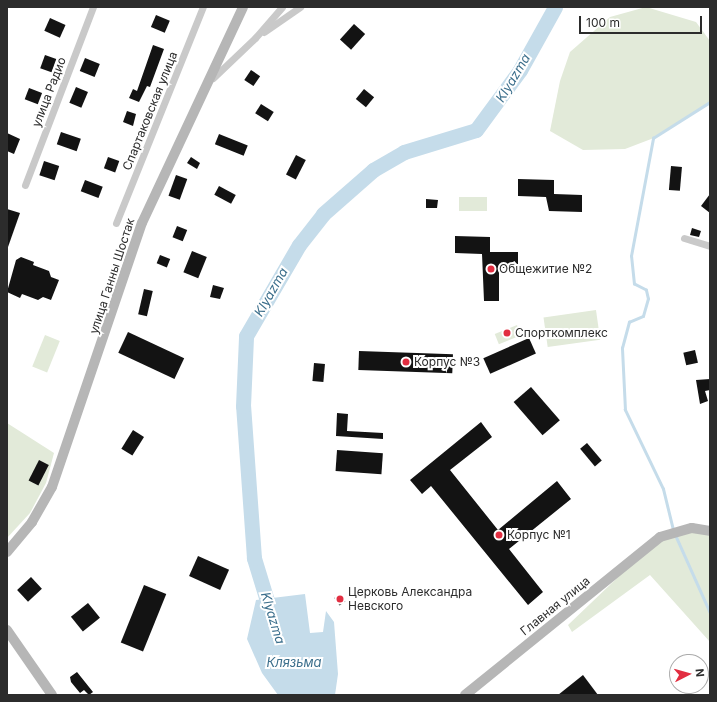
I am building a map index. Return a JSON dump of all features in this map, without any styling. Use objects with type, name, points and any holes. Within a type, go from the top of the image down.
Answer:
[{"type":"main road","name":"улица Ганны Шостак","points":[[7,552],[32,522],[52,487],[142,223],[213,78],[243,7]]},
{"type":"main road","name":"Главная улица","points":[[465,695],[660,537],[681,531],[709,528]]},
{"type":"main road","points":[[7,630],[52,695]]},
{"type":"street","name":"улица Радио","points":[[25,185],[94,7]]},
{"type":"street","name":"Спартаковская улица","points":[[116,223],[203,7]]},
{"type":"street","points":[[213,78],[255,38],[282,7]]},
{"type":"street","points":[[255,38],[300,7]]},
{"type":"street","points":[[684,238],[710,246]]},
{"type":"green space","points":[[646,7],[696,22],[710,41],[710,102],[659,136],[625,149],[583,150],[550,131],[560,81],[570,52],[610,17]]},
{"type":"green space","points":[[459,197],[487,197],[487,211],[459,211]]},
{"type":"green space","points":[[596,310],[600,340],[548,347],[544,317]]},
{"type":"green space","name":"Спорткомплекс","points":[[517,325],[521,335],[499,344],[495,334]]},
{"type":"green space","points":[[45,335],[60,341],[47,373],[32,367]]},
{"type":"green space","points":[[7,423],[54,453],[46,483],[30,513],[7,538]]},
{"type":"green space","points":[[692,528],[710,531],[710,642],[650,575],[572,632],[568,625],[660,537]]},
{"type":"water","name":"Клязьма","points":[[305,594],[310,633],[323,632],[326,611],[334,622],[338,674],[335,695],[278,695],[262,673],[247,639],[256,600]]},
{"type":"building","points":[[156,15],[170,21],[165,33],[151,27]]},
{"type":"building","points":[[50,18],[66,25],[60,38],[44,31]]},
{"type":"building","points":[[354,24],[365,34],[351,50],[340,40]]},
{"type":"building","points":[[153,45],[164,49],[150,87],[147,86],[139,102],[129,98],[133,89],[137,91]]},
{"type":"building","points":[[45,55],[56,59],[51,72],[40,68]]},
{"type":"building","points":[[85,58],[100,64],[95,77],[80,71]]},
{"type":"building","points":[[251,70],[260,76],[253,86],[244,80]]},
{"type":"building","points":[[76,87],[88,92],[81,108],[69,103]]},
{"type":"building","points":[[29,88],[42,93],[38,104],[25,99]]},
{"type":"building","points":[[364,89],[374,97],[366,107],[356,99]]},
{"type":"building","points":[[261,104],[274,112],[268,121],[255,113]]},
{"type":"building","points":[[127,111],[136,114],[133,126],[123,122]]},
{"type":"building","points":[[61,132],[81,139],[77,151],[57,144]]},
{"type":"building","points":[[7,133],[20,139],[14,154],[7,151]]},
{"type":"building","points":[[219,134],[248,146],[244,156],[215,144]]},
{"type":"building","points":[[296,155],[306,160],[296,180],[286,175]]},
{"type":"building","points":[[108,157],[119,161],[115,172],[104,168]]},
{"type":"building","points":[[191,157],[200,163],[197,169],[187,163]]},
{"type":"building","points":[[44,161],[59,166],[55,180],[39,175]]},
{"type":"building","points":[[671,166],[682,167],[680,191],[669,190]]},
{"type":"building","points":[[176,175],[187,179],[180,200],[168,196]]},
{"type":"building","points":[[518,179],[554,180],[554,194],[582,195],[582,212],[549,211],[546,197],[518,196]]},
{"type":"building","points":[[85,180],[103,187],[98,198],[81,191]]},
{"type":"building","points":[[219,186],[236,195],[231,204],[214,195]]},
{"type":"building","points":[[710,194],[710,213],[701,206]]},
{"type":"building","points":[[426,199],[438,200],[437,208],[426,208]]},
{"type":"building","points":[[7,209],[20,213],[8,247],[7,247]]},
{"type":"building","points":[[177,226],[187,230],[183,241],[173,237]]},
{"type":"building","points":[[692,228],[701,231],[699,237],[690,235]]},
{"type":"building","name":"Общежитие №2","points":[[455,236],[490,237],[490,252],[518,252],[518,268],[499,268],[499,301],[484,301],[482,254],[455,253]]},
{"type":"building","points":[[192,251],[207,257],[198,278],[183,272]]},
{"type":"building","points":[[160,255],[170,259],[167,267],[157,263]]},
{"type":"building","points":[[21,257],[34,262],[33,265],[49,271],[51,277],[59,280],[51,300],[43,297],[38,300],[22,294],[20,298],[7,292],[16,260]]},
{"type":"building","points":[[213,285],[224,288],[220,299],[210,297]]},
{"type":"building","points":[[144,289],[153,291],[147,316],[138,314]]},
{"type":"building","points":[[128,332],[184,358],[174,379],[118,353]]},
{"type":"building","points":[[529,338],[536,354],[490,374],[483,358]]},
{"type":"building","points":[[695,350],[698,363],[686,365],[683,353]]},
{"type":"building","name":"Корпус №3","points":[[359,351],[453,354],[452,373],[358,370]]},
{"type":"building","points":[[314,363],[325,364],[323,382],[312,381]]},
{"type":"building","points":[[710,379],[710,390],[705,391],[708,401],[700,404],[696,380]]},
{"type":"building","points":[[531,387],[560,420],[543,435],[514,402]]},
{"type":"building","points":[[337,413],[348,414],[347,431],[383,433],[383,439],[336,436]]},
{"type":"building","name":"Корпус №1","points":[[481,422],[492,437],[450,470],[498,530],[557,481],[571,499],[509,549],[543,592],[528,605],[431,486],[422,494],[410,480]]},
{"type":"building","points":[[133,430],[144,437],[132,456],[121,449]]},
{"type":"building","points":[[587,443],[602,461],[595,466],[580,449]]},
{"type":"building","points":[[337,450],[383,453],[381,474],[336,471]]},
{"type":"building","points":[[39,460],[49,465],[38,485],[29,480]]},
{"type":"building","points":[[198,556],[229,570],[220,590],[189,576]]},
{"type":"building","points":[[31,577],[42,589],[28,602],[17,590]]},
{"type":"building","points":[[144,585],[166,594],[143,651],[121,642]]},
{"type":"building","name":"Церковь Александра Невского","points":[[340,594],[345,601],[340,605],[334,598]]},
{"type":"building","points":[[88,603],[100,618],[83,632],[71,617]]},
{"type":"building","points":[[77,672],[93,692],[89,695],[84,690],[80,693],[71,682],[70,677]]},
{"type":"building","points":[[583,675],[598,695],[558,695]]},
{"type":"waterway","name":"Klyazma","points":[[272,617],[254,558],[243,406],[246,336],[299,245],[323,214],[373,170],[404,152],[476,130],[520,70],[555,7]]},
{"type":"waterway","points":[[673,530],[663,489],[625,410],[622,348],[629,322],[643,316],[648,299],[646,290],[634,284],[631,256],[653,138],[710,102]]},
{"type":"waterway","points":[[676,536],[710,612]]},
{"type":"place","name":"Общежитие №2","points":[[491,269]]},
{"type":"place","name":"Спорткомплекс","points":[[507,333]]},
{"type":"place","name":"Корпус №3","points":[[406,362]]},
{"type":"place","name":"Корпус №1","points":[[499,535]]},
{"type":"place","name":"Церковь Александра Невского","points":[[340,599]]}]
